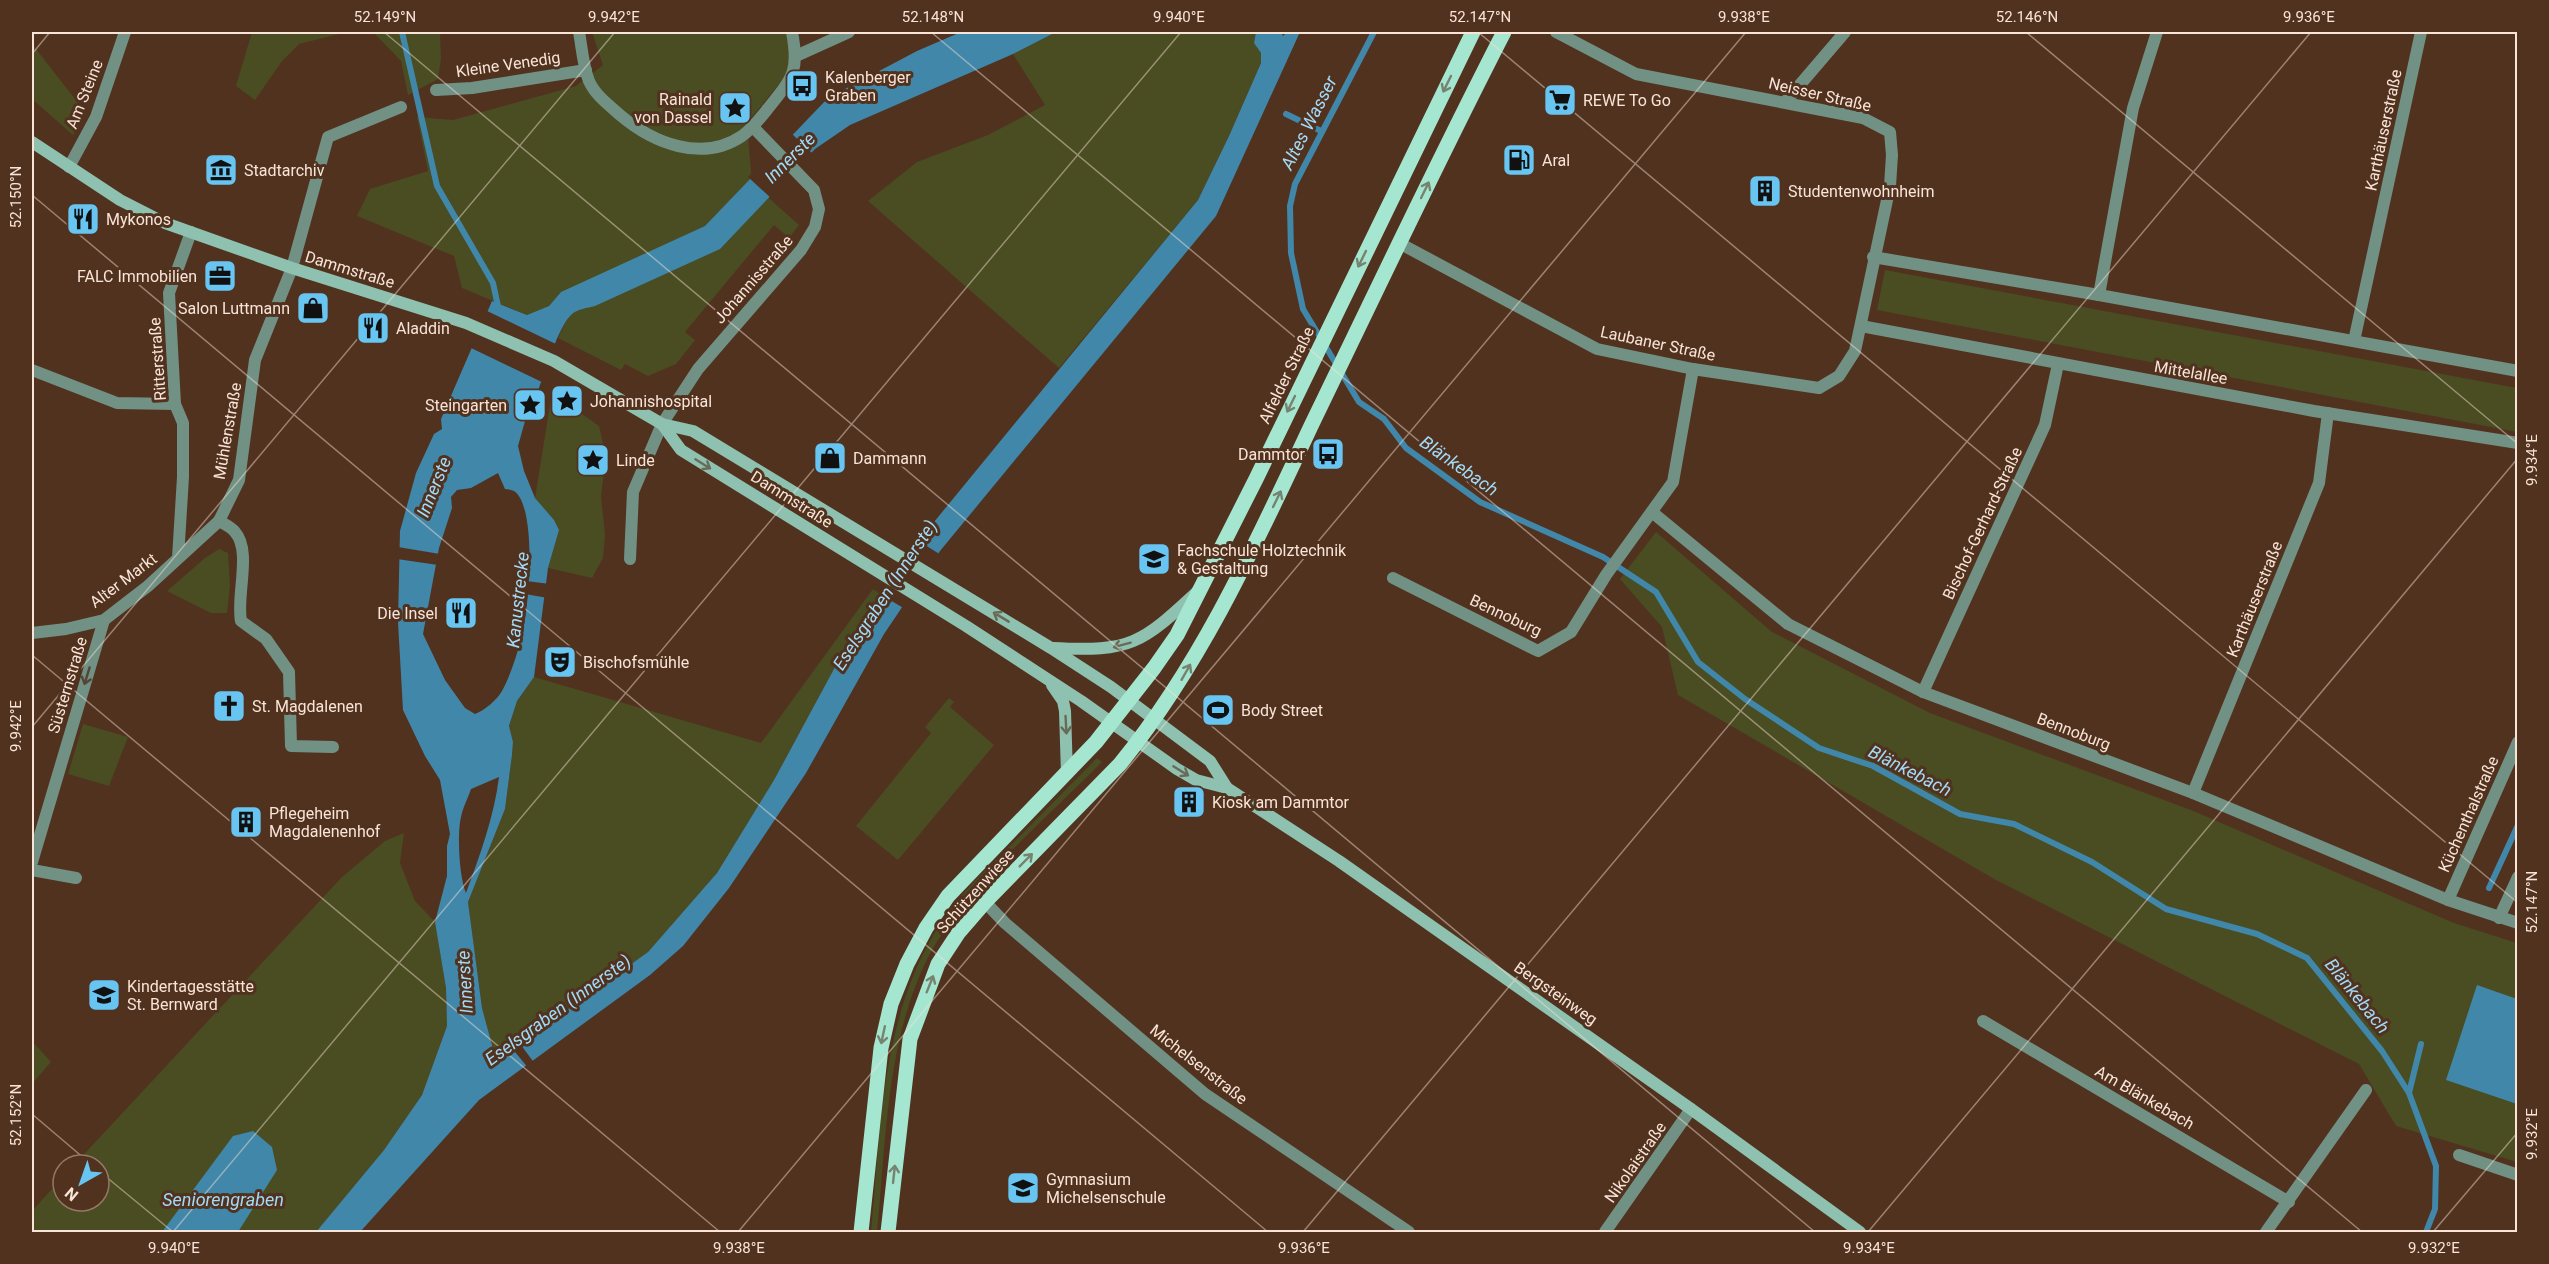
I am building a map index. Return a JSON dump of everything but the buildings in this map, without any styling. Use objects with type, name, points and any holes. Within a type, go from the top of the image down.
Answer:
[{"type":"main road","name":"Alfelder Straße","points":[[1113,723],[1177,635],[1473,32]]},
{"type":"main road","points":[[1154,720],[1185,674],[1231,591],[1504,32]]},
{"type":"main road","name":"Schützenwiese","points":[[888,1233],[907,1058],[915,1022],[938,964],[959,932],[985,902],[1110,775],[1139,742],[1154,720]]},
{"type":"main road","name":"Schützenwiese","points":[[861,1233],[880,1048],[891,1005],[907,964],[930,922],[954,889],[1067,774],[1113,723]]},
{"type":"street","name":"Am Steine","points":[[69,167],[96,117],[125,32]]},
{"type":"street","points":[[579,32],[586,70],[594,90],[603,100],[646,134],[663,142],[680,147],[710,148],[741,136],[753,127],[792,76],[796,56],[792,32]]},
{"type":"street","points":[[796,56],[849,32]]},
{"type":"street","name":"Neisser Straße","points":[[1556,32],[1636,74],[1863,117],[1890,132],[1892,155],[1890,186],[1873,257],[1861,326]]},
{"type":"street","points":[[1786,101],[1845,32]]},
{"type":"street","points":[[2099,295],[2133,108],[2157,32]]},
{"type":"street","name":"Karthäuserstraße","points":[[2354,341],[2421,32]]},
{"type":"street","name":"Kleine Venedig","points":[[436,90],[472,88],[586,70]]},
{"type":"street","points":[[292,268],[328,137],[401,106]]},
{"type":"street","name":"Johannisstraße","points":[[662,424],[698,369],[808,241],[815,227],[819,209],[814,190],[753,127]]},
{"type":"street","name":"Dammstraße","points":[[32,142],[120,200],[165,223],[292,268],[476,327],[554,361],[662,424],[693,430],[1051,648]]},
{"type":"street","name":"Ritterstraße","points":[[178,558],[183,477],[183,423],[175,404],[169,293],[191,232]]},
{"type":"street","name":"Laubaner Straße","points":[[1399,243],[1597,349],[1693,369],[1819,388],[1839,376],[1855,351],[1861,326]]},
{"type":"street","points":[[1873,257],[2099,295],[2517,371]]},
{"type":"street","name":"Mühlenstraße","points":[[219,521],[238,480],[255,360],[292,268]]},
{"type":"street","name":"Mittelallee","points":[[1861,326],[2328,413],[2517,443]]},
{"type":"street","name":"Bischof-Gerhard-Straße","points":[[1923,692],[2045,425],[2058,364]]},
{"type":"street","name":"Bennoburg","points":[[1393,578],[1538,651],[1571,632],[1606,575],[1673,483],[1693,369]]},
{"type":"street","points":[[32,370],[117,403],[175,404]]},
{"type":"street","name":"Karthäuserstraße","points":[[2193,793],[2319,483],[2328,413]]},
{"type":"street","name":"Dammstraße","points":[[662,424],[681,450],[882,573],[1048,679]]},
{"type":"street","points":[[630,559],[633,492],[662,424]]},
{"type":"street","name":"Bennoburg","points":[[1652,512],[1788,624],[1923,692],[2193,793],[2448,900],[2517,923]]},
{"type":"street","points":[[219,521],[234,531],[242,544],[239,609],[242,621],[266,639],[289,672],[291,746],[333,747]]},
{"type":"street","name":"Alter Markt","points":[[32,633],[66,629],[104,620],[148,586],[219,521]]},
{"type":"street","points":[[1051,648],[1091,650],[1131,643],[1159,627],[1202,587]]},
{"type":"street","name":"Süsternstraße","points":[[32,862],[104,620]]},
{"type":"street","points":[[1051,648],[1129,701]]},
{"type":"street","points":[[1048,679],[1139,742]]},
{"type":"street","points":[[1048,679],[1063,701],[1067,774]]},
{"type":"street","name":"Bergsteinweg","points":[[1129,701],[1210,761],[1227,788]]},
{"type":"street","name":"Bergsteinweg","points":[[1139,742],[1196,780],[1227,788],[1363,876],[1691,1109],[1860,1233]]},
{"type":"street","name":"Küchenthalstraße","points":[[2448,900],[2517,742]]},
{"type":"street","points":[[32,870],[76,878]]},
{"type":"street","points":[[2499,918],[2517,877]]},
{"type":"street","name":"Michelsenstraße","points":[[985,902],[1005,923],[1205,1094],[1409,1233]]},
{"type":"street","name":"Am Blänkebach","points":[[1983,1022],[2289,1202]]},
{"type":"street","points":[[2266,1233],[2366,1090]]},
{"type":"street","name":"Nikolaistraße","points":[[1605,1233],[1691,1109]]},
{"type":"street","points":[[2459,1155],[2517,1175]]},
{"type":"green space","points":[[252,32],[347,32],[299,44],[282,61],[255,100],[236,86]]},
{"type":"green space","points":[[373,32],[440,32],[441,59],[438,79],[408,95],[401,61]]},
{"type":"green space","points":[[592,32],[790,32],[794,56],[785,77],[747,123],[752,183],[799,225],[789,238],[774,225],[685,332],[695,340],[676,364],[648,376],[625,364],[621,370],[558,338],[568,317],[574,312],[561,292],[549,306],[527,315],[462,288],[454,256],[357,216],[370,189],[428,171],[417,117],[453,120],[576,86],[603,65]]},
{"type":"green space","points":[[1056,32],[1256,32],[1254,43],[1261,53],[1261,63],[1198,200],[1059,368],[868,201],[917,162],[988,135],[1045,105],[1013,54]]},
{"type":"green space","points":[[32,44],[86,113],[73,135],[32,99]]},
{"type":"green space","points":[[1885,270],[2517,388],[2517,432],[1877,310]]},
{"type":"green space","points":[[553,386],[575,409],[599,426],[606,456],[601,496],[605,535],[603,558],[592,578],[548,568],[559,530],[535,498]]},
{"type":"green space","points":[[1656,532],[1772,632],[1930,713],[2191,810],[2454,923],[2517,943],[2517,1162],[2396,1126],[2359,1064],[1996,880],[1678,695],[1662,627],[1620,579]]},
{"type":"green space","points":[[219,549],[228,553],[230,586],[227,613],[211,613],[167,591],[205,558]]},
{"type":"green space","points":[[873,589],[882,595],[835,667],[774,780],[717,873],[648,952],[507,1053],[495,1056],[482,1008],[468,902],[505,809],[513,742],[509,727],[517,701],[534,677],[761,743]]},
{"type":"green space","points":[[949,698],[954,702],[950,707],[994,745],[898,860],[856,826],[931,733],[925,727]]},
{"type":"green space","points":[[83,724],[128,737],[109,786],[68,774]]},
{"type":"green space","points":[[1097,758],[1102,762],[979,885],[938,940],[923,968],[901,1031],[890,1098],[877,1232],[871,1232],[888,1071],[907,992],[923,955],[943,920],[965,892]]},
{"type":"green space","points":[[404,833],[400,863],[415,901],[435,922],[446,988],[447,1026],[422,1095],[384,1150],[316,1232],[32,1232],[32,1211],[51,1190],[51,1213],[111,1213],[111,1153],[85,1153],[342,877],[385,841]]},
{"type":"green space","points":[[32,1041],[51,1062],[32,1084]]},
{"type":"water","points":[[961,32],[1056,32],[1013,54],[850,125],[815,149],[720,249],[595,306],[574,312],[567,320],[557,340],[537,394],[529,395],[525,400],[527,414],[518,446],[524,471],[535,498],[554,520],[559,530],[548,568],[534,677],[517,701],[509,726],[513,742],[505,809],[468,902],[482,1008],[495,1056],[507,1053],[648,952],[717,873],[774,780],[835,667],[925,533],[1198,200],[1261,63],[1261,53],[1254,43],[1256,32],[1281,32],[1283,36],[1287,32],[1300,32],[1216,216],[940,551],[884,634],[806,773],[729,888],[683,946],[650,975],[479,1100],[360,1232],[316,1232],[384,1150],[422,1095],[447,1026],[446,988],[435,922],[447,876],[447,846],[450,834],[440,780],[425,756],[403,710],[398,622],[400,531],[416,473],[434,434],[442,429],[441,419],[492,301],[527,315],[549,306],[561,292],[705,226],[828,98],[917,51]],"holes":[[[498,473],[505,489],[514,491],[522,501],[526,517],[530,561],[527,607],[519,645],[505,685],[493,702],[475,714],[465,708],[445,680],[423,634],[439,548],[452,508],[451,497],[457,490],[471,488]],[[499,777],[490,821],[466,893],[459,855],[462,813],[471,789]]]},
{"type":"water","points":[[2477,985],[2517,999],[2517,1104],[2446,1080]]},
{"type":"water","name":"Seniorengraben","points":[[253,1131],[272,1147],[277,1170],[238,1232],[162,1232],[233,1136]]},
{"type":"pier","points":[[790,132],[814,155],[772,199],[748,177]]},
{"type":"pier","points":[[485,310],[558,345],[544,383],[469,347]]},
{"type":"pier","points":[[917,540],[941,555],[905,609],[880,594]]},
{"type":"pier","points":[[398,547],[440,554],[438,565],[397,559]]},
{"type":"pier","points":[[526,581],[550,584],[548,598],[525,594]]},
{"type":"pier","points":[[518,1041],[535,1064],[529,1069],[511,1047]]},
{"type":"waterway","points":[[402,32],[437,186],[493,283],[499,311]]},
{"type":"waterway","name":"Blänkebach","points":[[1374,32],[1295,184],[1290,206],[1291,253],[1303,309],[1359,402],[1384,419],[1406,448],[1480,502],[1603,557],[1656,592],[1698,662],[1745,699],[1819,748],[1873,766],[1960,814],[2014,824],[2092,862],[2166,909],[2257,934],[2307,958],[2382,1051],[2409,1093],[2436,1166],[2435,1209],[2426,1232]]},
{"type":"waterway","name":"Altes Wasser","points":[[1286,114],[1321,131]]},
{"type":"waterway","points":[[2489,888],[2518,825]]},
{"type":"waterway","points":[[2409,1093],[2421,1044]]},
{"type":"place","name":"Kalenberger Graben","points":[[802,86]]},
{"type":"place","name":"REWE To Go","points":[[1560,100]]},
{"type":"place","name":"Rainald von Dassel","points":[[735,108]]},
{"type":"place","name":"Aral","points":[[1519,160]]},
{"type":"place","name":"Stadtarchiv","points":[[221,170]]},
{"type":"place","name":"Studentenwohnheim","points":[[1765,191]]},
{"type":"place","name":"Mykonos","points":[[83,219]]},
{"type":"place","name":"FALC Immobilien","points":[[220,276]]},
{"type":"place","name":"Salon Luttmann","points":[[313,308]]},
{"type":"place","name":"Aladdin","points":[[373,328]]},
{"type":"place","name":"Johannishospital","points":[[567,401]]},
{"type":"place","name":"Steingarten","points":[[530,405]]},
{"type":"place","name":"Dammtor","points":[[1328,454]]},
{"type":"place","name":"Dammann","points":[[830,458]]},
{"type":"place","name":"Linde","points":[[593,460]]},
{"type":"place","name":"Fachschule Holztechnik & Gestaltung","points":[[1154,559]]},
{"type":"place","name":"Die Insel","points":[[461,613]]},
{"type":"place","name":"Bischofsmühle","points":[[560,662]]},
{"type":"place","name":"St. Magdalenen","points":[[229,706]]},
{"type":"place","name":"Body Street","points":[[1218,710]]},
{"type":"place","name":"Kiosk am Dammtor","points":[[1189,802]]},
{"type":"place","name":"Pflegeheim Magdalenenhof","points":[[246,822]]},
{"type":"place","name":"Kindertagesstätte St. Bernward","points":[[104,995]]},
{"type":"place","name":"Gymnasium Michelsenschule","points":[[1023,1188]]},
{"type":"water label","name":"Innerste","points":[[790,158]]},
{"type":"water label","name":"Innerste","points":[[434,487]]},
{"type":"water label","name":"Eselsgraben (Innerste)","points":[[885,595]]},
{"type":"water label","name":"Kanustrecke","points":[[518,600]]},
{"type":"water label","name":"Innerste","points":[[465,982]]},
{"type":"water label","name":"Eselsgraben (Innerste)","points":[[558,1010]]}]
